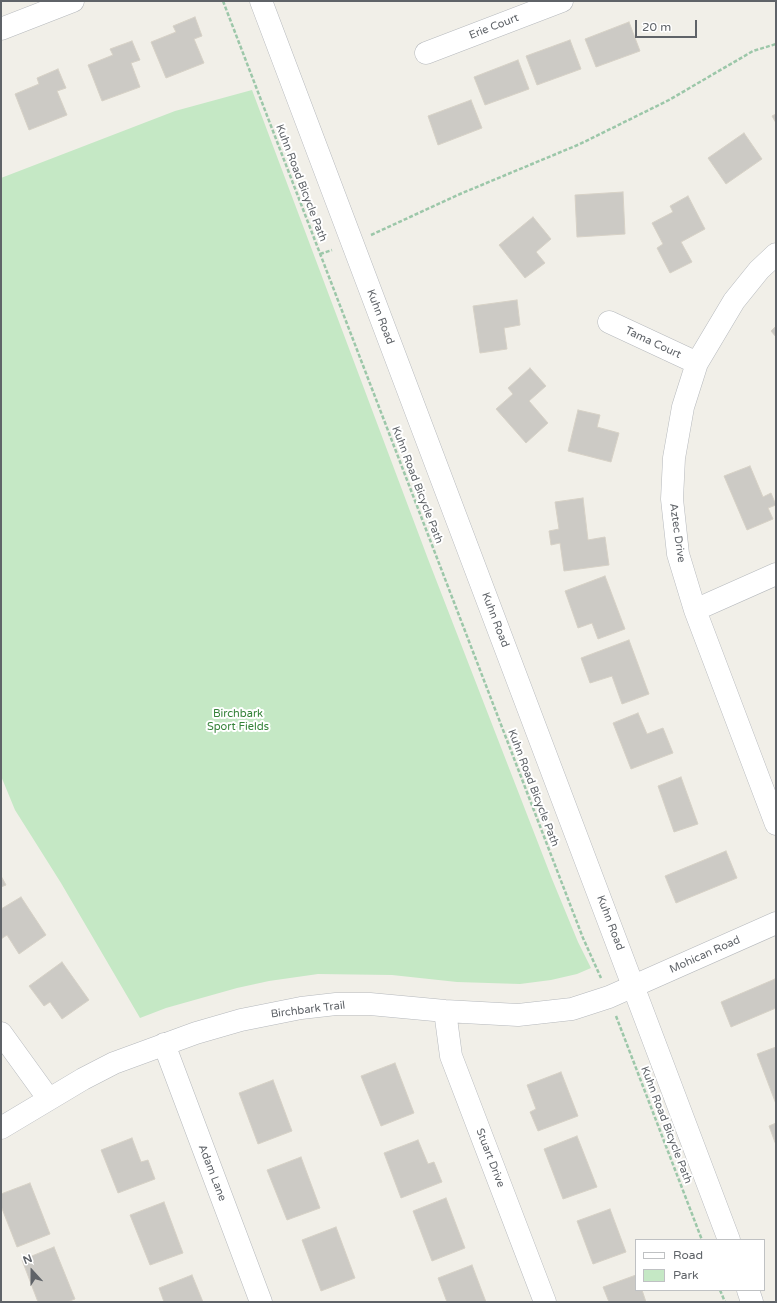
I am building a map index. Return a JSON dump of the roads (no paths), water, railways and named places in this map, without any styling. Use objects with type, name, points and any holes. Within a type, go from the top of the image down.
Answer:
[{"type":"street","name":"Kuhn Road","points":[[261,1],[729,1239]]},
{"type":"street","name":"Erie Court","points":[[426,53],[562,1]]},
{"type":"street","points":[[1,29],[59,3]]},
{"type":"street","name":"Aztec Drive","points":[[776,254],[759,270],[734,301],[697,363],[684,407],[674,458],[672,499],[678,554],[695,610],[776,824]]},
{"type":"street","name":"Tama Court","points":[[609,322],[697,363]]},
{"type":"street","points":[[695,610],[776,574]]},
{"type":"street","name":"Mohican Road","points":[[634,986],[776,923]]},
{"type":"street","name":"Birchbark Trail","points":[[1,1128],[48,1098],[114,1064],[164,1044],[241,1020],[301,1008],[336,1004],[370,1004],[445,1011],[518,1015],[551,1012],[590,1003],[634,986]]},
{"type":"street","name":"Stuart Drive","points":[[445,1011],[451,1056],[545,1302]]},
{"type":"street","points":[[1,1033],[48,1098]]},
{"type":"street","name":"Adam Lane","points":[[164,1044],[261,1302]]},
{"type":"street","points":[[748,1291],[752,1302]]},
{"type":"park label","name":"Birchbark Sport Fields","points":[[238,720]]}]
